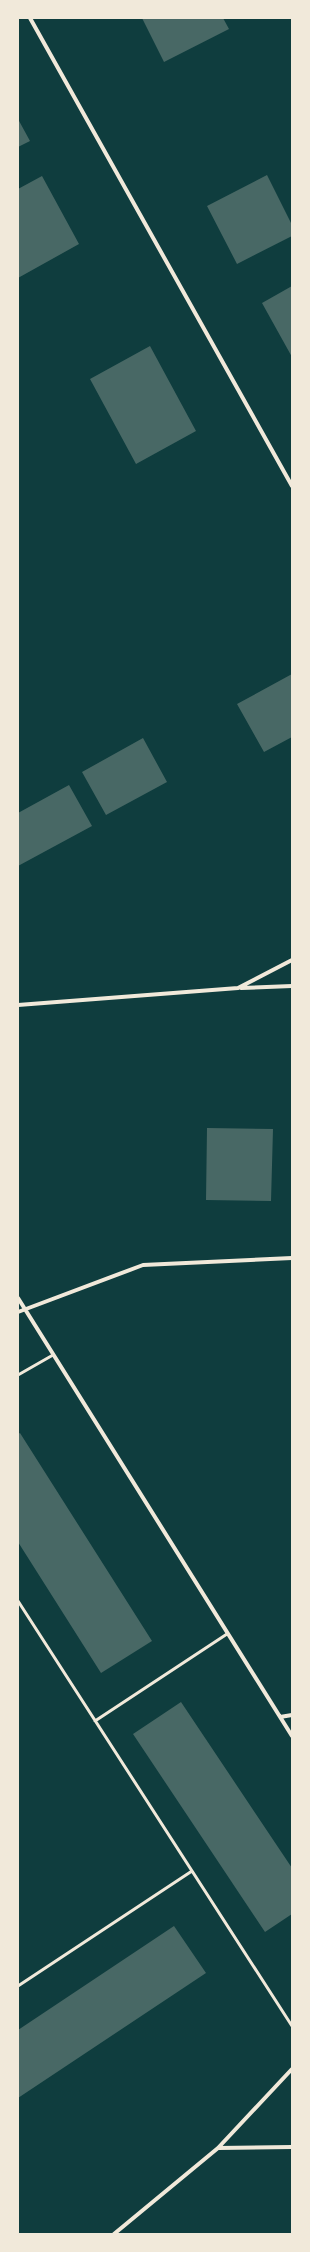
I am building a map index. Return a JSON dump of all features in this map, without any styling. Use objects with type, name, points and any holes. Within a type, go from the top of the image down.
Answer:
[{"type":"street","points":[[30,18],[292,486]]},
{"type":"street","points":[[238,988],[292,960]]},
{"type":"street","points":[[18,1004],[238,988],[292,986]]},
{"type":"street","points":[[18,1312],[24,1308],[143,1265],[292,1258]]},
{"type":"street","points":[[18,1298],[292,1736]]},
{"type":"street","points":[[280,1717],[292,1715]]},
{"type":"street","points":[[114,2234],[218,2148],[292,2069]]},
{"type":"street","points":[[218,2148],[292,2147]]},
{"type":"lane","points":[[18,1375],[53,1355]]},
{"type":"lane","points":[[18,1601],[292,2026]]},
{"type":"lane","points":[[95,1720],[227,1634]]},
{"type":"lane","points":[[18,1986],[192,1871]]},
{"type":"building","points":[[142,18],[223,18],[229,29],[164,62]]},
{"type":"building","points":[[18,119],[30,141],[18,147]]},
{"type":"building","points":[[267,175],[292,225],[292,236],[237,264],[207,206]]},
{"type":"building","points":[[42,176],[79,244],[18,278],[18,189]]},
{"type":"building","points":[[292,286],[292,357],[262,303]]},
{"type":"building","points":[[150,346],[196,431],[136,464],[90,379]]},
{"type":"building","points":[[292,674],[292,737],[264,752],[237,704]]},
{"type":"building","points":[[143,738],[167,782],[106,815],[82,772]]},
{"type":"building","points":[[69,785],[92,826],[18,866],[18,813]]},
{"type":"building","points":[[207,1128],[273,1129],[271,1201],[206,1200]]},
{"type":"building","points":[[20,1433],[152,1641],[101,1673],[18,1542],[18,1434]]},
{"type":"building","points":[[181,1702],[292,1868],[292,1914],[265,1932],[133,1734]]},
{"type":"building","points":[[174,1926],[206,1973],[18,2098],[18,2030]]}]
